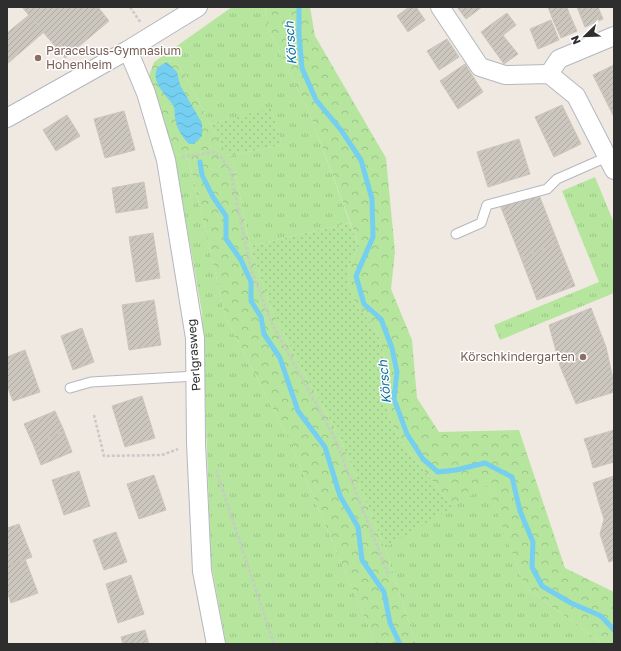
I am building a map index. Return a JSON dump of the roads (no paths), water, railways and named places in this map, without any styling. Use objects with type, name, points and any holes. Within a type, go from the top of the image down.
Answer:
[{"type":"street","points":[[7,118],[128,50],[198,7]]},
{"type":"street","points":[[440,7],[480,67],[505,75],[549,74],[576,96],[611,164]]},
{"type":"street","points":[[549,74],[559,60],[614,36]]},
{"type":"street","name":"Perlgrasweg","points":[[128,50],[146,93],[166,160],[195,338],[196,443],[202,571],[216,644]]},
{"type":"lane","points":[[456,234],[481,223],[488,206],[547,189],[557,179],[611,164]]},
{"type":"lane","points":[[70,388],[90,382],[196,376]]},
{"type":"water","points":[[167,62],[177,72],[180,85],[202,123],[202,136],[194,144],[189,144],[181,135],[175,120],[174,107],[157,82],[157,68]]},
{"type":"waterway","name":"Körsch","points":[[299,7],[299,34],[302,68],[316,100],[341,130],[361,160],[372,199],[373,237],[356,276],[364,304],[381,319],[392,348],[397,372],[394,399],[407,434],[423,459],[438,472],[456,470],[485,463],[512,477],[520,511],[533,542],[532,567],[542,586],[571,603],[601,616],[614,630]]},
{"type":"waterway","points":[[200,162],[202,175],[213,197],[226,216],[226,239],[241,260],[251,282],[251,301],[261,317],[264,334],[280,358],[298,411],[325,447],[340,496],[358,527],[362,560],[384,592],[390,623],[400,644]]},
{"type":"place","name":"Paracelsus-Gymnasium Hohenheim","points":[[38,58]]},
{"type":"place","name":"Körschkindergarten","points":[[583,357]]}]
